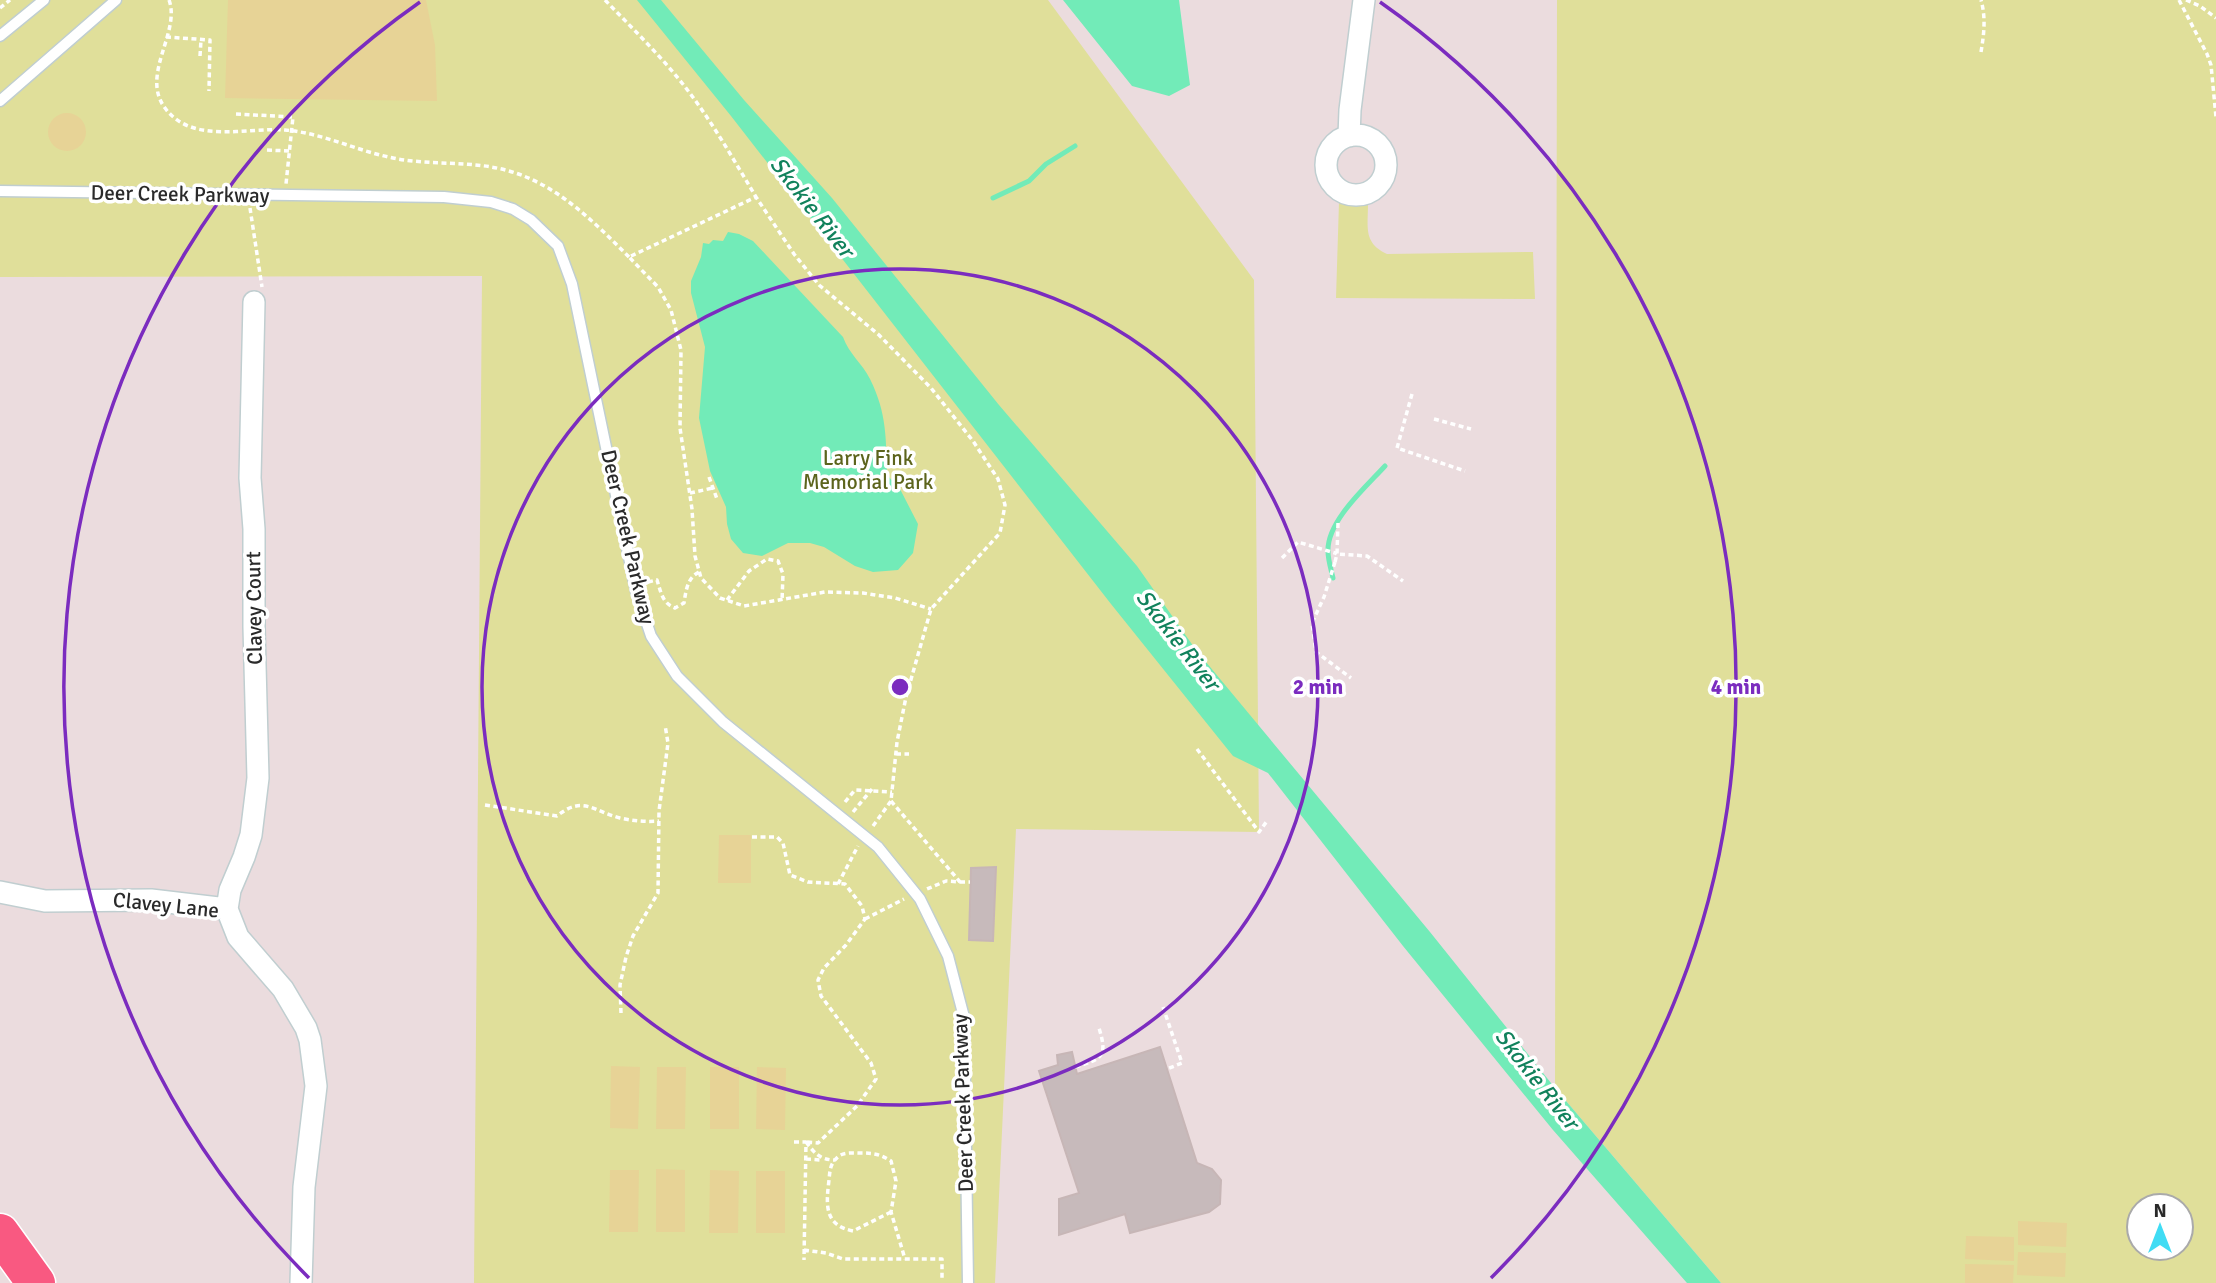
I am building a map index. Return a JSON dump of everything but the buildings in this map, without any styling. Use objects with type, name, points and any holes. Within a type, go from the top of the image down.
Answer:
[{"type":"highway","points":[[0,1234],[36,1283]]},
{"type":"highway","points":[[0,1265],[13,1283]]},
{"type":"street","points":[[1349,136],[1364,0]]},
{"type":"street","name":"Clavey Court","points":[[228,909],[230,890],[251,835],[258,778],[254,530],[250,478],[259,297]]},
{"type":"street","name":"Clavey Lane","points":[[0,892],[45,901],[151,900],[228,909],[239,937],[283,989],[306,1027],[310,1040],[316,1086],[304,1187],[301,1283]]},
{"type":"lane","points":[[0,36],[44,0]]},
{"type":"lane","points":[[0,101],[116,0]]},
{"type":"lane","name":"Deer Creek Parkway","points":[[0,191],[444,197],[491,202],[513,209],[531,220],[558,246],[572,284],[635,585],[651,636],[677,676],[723,722],[878,847],[915,894],[948,956],[964,1017],[968,1283]]},
{"type":"path","points":[[0,8],[10,0]]},
{"type":"path","points":[[169,0],[172,7],[157,88],[163,107],[176,119],[200,129],[233,133],[291,131],[322,136],[394,159],[469,163],[509,171],[544,184],[572,204],[597,225],[658,287],[671,310],[681,349],[680,428],[690,493],[695,556],[701,578],[720,598],[744,606],[825,592],[863,593],[895,598],[931,609]]},
{"type":"path","points":[[604,0],[657,53],[689,92],[794,254],[819,285],[879,335],[931,388],[973,441],[998,479],[1005,505],[1000,533],[931,609],[906,697],[891,801],[850,859],[838,884]]},
{"type":"path","points":[[1981,0],[1985,25],[1981,52]]},
{"type":"path","points":[[2179,0],[2211,65],[2216,117]]},
{"type":"path","points":[[2186,0],[2216,18]]},
{"type":"path","points":[[166,37],[210,40],[209,91]]},
{"type":"path","points":[[200,55],[201,40]]},
{"type":"path","points":[[236,114],[293,117],[286,184],[284,192],[279,195]]},
{"type":"path","points":[[267,150],[289,151]]},
{"type":"path","points":[[251,195],[250,210],[259,297]]},
{"type":"path","points":[[629,257],[756,197]]},
{"type":"path","points":[[1412,394],[1397,448],[1465,471]]},
{"type":"path","points":[[1434,419],[1471,429]]},
{"type":"path","points":[[709,477],[717,499]]},
{"type":"path","points":[[690,493],[713,488]]},
{"type":"path","points":[[1338,523],[1337,554],[1312,623],[1316,652],[1351,678]]},
{"type":"path","points":[[1282,558],[1298,542],[1337,554],[1367,556],[1403,581]]},
{"type":"path","points":[[727,600],[749,571],[768,559],[778,561],[783,575],[782,601]]},
{"type":"path","points":[[635,585],[656,580],[667,605],[675,608],[684,603],[689,581],[699,572]]},
{"type":"path","points":[[621,1013],[620,985],[626,957],[633,936],[658,893],[659,821],[668,743],[665,725]]},
{"type":"path","points":[[1197,749],[1259,832],[1267,821]]},
{"type":"path","points":[[896,754],[909,754]]},
{"type":"path","points":[[846,821],[872,789]]},
{"type":"path","points":[[835,813],[855,790],[892,792]]},
{"type":"path","points":[[891,801],[960,882]]},
{"type":"path","points":[[485,805],[557,816],[567,807],[584,804],[639,822],[659,821]]},
{"type":"path","points":[[752,837],[777,837],[783,843],[790,875],[808,882],[845,884],[862,906],[865,919]]},
{"type":"path","points":[[794,1142],[818,1143],[857,1107],[876,1079],[871,1063],[821,996],[818,981],[824,968],[846,945],[865,919],[946,881],[971,881]]},
{"type":"path","points":[[1163,1007],[1182,1063],[1167,1069]]},
{"type":"path","points":[[1075,1067],[1095,1061],[1101,1056],[1104,1046],[1099,1028]]},
{"type":"path","points":[[804,1260],[806,1142]]},
{"type":"path","points":[[806,1142],[823,1160]]},
{"type":"path","points":[[891,1212],[853,1231],[843,1229],[831,1219],[826,1194],[830,1166],[839,1156],[848,1153],[878,1153],[891,1161],[896,1181],[891,1212],[905,1259]]},
{"type":"path","points":[[806,1159],[835,1160]]},
{"type":"path","points":[[804,1250],[843,1259],[942,1259],[942,1278]]},
{"type":"green space","name":"Larry Fink Memorial Park","points":[[0,0],[1048,0],[1254,280],[1259,832],[1016,829],[995,1283],[474,1283],[482,276],[0,277]]},
{"type":"green space","points":[[1557,0],[2216,0],[2216,1283],[1721,1283],[1555,1088]]},
{"type":"green space","points":[[1339,202],[1368,204],[1370,239],[1379,250],[1387,254],[1533,252],[1535,299],[1336,298]]},
{"type":"shaded area","points":[[228,0],[426,0],[435,45],[437,101],[225,98]]},
{"type":"shaded area","points":[[67,113],[80,119],[86,132],[80,145],[67,151],[54,145],[48,132],[54,119]]},
{"type":"shaded area","points":[[719,835],[751,835],[751,883],[718,883]]},
{"type":"shaded area","points":[[611,1066],[640,1067],[638,1129],[610,1128]]},
{"type":"shaded area","points":[[657,1067],[686,1067],[685,1129],[656,1129]]},
{"type":"shaded area","points":[[710,1067],[739,1067],[739,1129],[710,1129]]},
{"type":"shaded area","points":[[757,1067],[786,1068],[785,1130],[756,1129]]},
{"type":"shaded area","points":[[656,1169],[685,1170],[685,1232],[656,1232]]},
{"type":"shaded area","points":[[610,1170],[639,1170],[638,1232],[609,1232]]},
{"type":"shaded area","points":[[710,1170],[739,1171],[738,1233],[709,1233]]},
{"type":"shaded area","points":[[756,1171],[785,1171],[785,1233],[756,1233]]},
{"type":"shaded area","points":[[2018,1221],[2067,1223],[2066,1247],[2018,1245]]},
{"type":"shaded area","points":[[1966,1236],[2014,1237],[2014,1261],[1965,1259]]},
{"type":"shaded area","points":[[2018,1252],[2066,1253],[2065,1277],[2017,1275]]},
{"type":"shaded area","points":[[1965,1264],[2014,1265],[2013,1283],[1965,1283]]},
{"type":"water","name":"Skokie River","points":[[637,0],[661,0],[744,100],[832,198],[999,405],[1137,566],[1196,650],[1430,932],[1555,1088],[1721,1283],[1687,1283],[1553,1130],[1403,946],[1268,773],[1233,756]]},
{"type":"water","points":[[1063,0],[1179,0],[1190,85],[1169,96],[1132,86]]},
{"type":"water","points":[[728,232],[753,241],[843,337],[870,379],[883,415],[887,475],[900,489],[918,524],[913,553],[898,570],[873,572],[855,566],[824,547],[810,543],[788,543],[762,556],[743,553],[731,539],[726,507],[710,471],[699,418],[705,347],[691,293],[691,281],[701,257],[703,243],[723,241]]},
{"type":"waterway","points":[[993,198],[1029,181],[1046,164],[1075,146]]},
{"type":"waterway","points":[[1333,578],[1328,551],[1334,528],[1349,505],[1385,466]]}]
